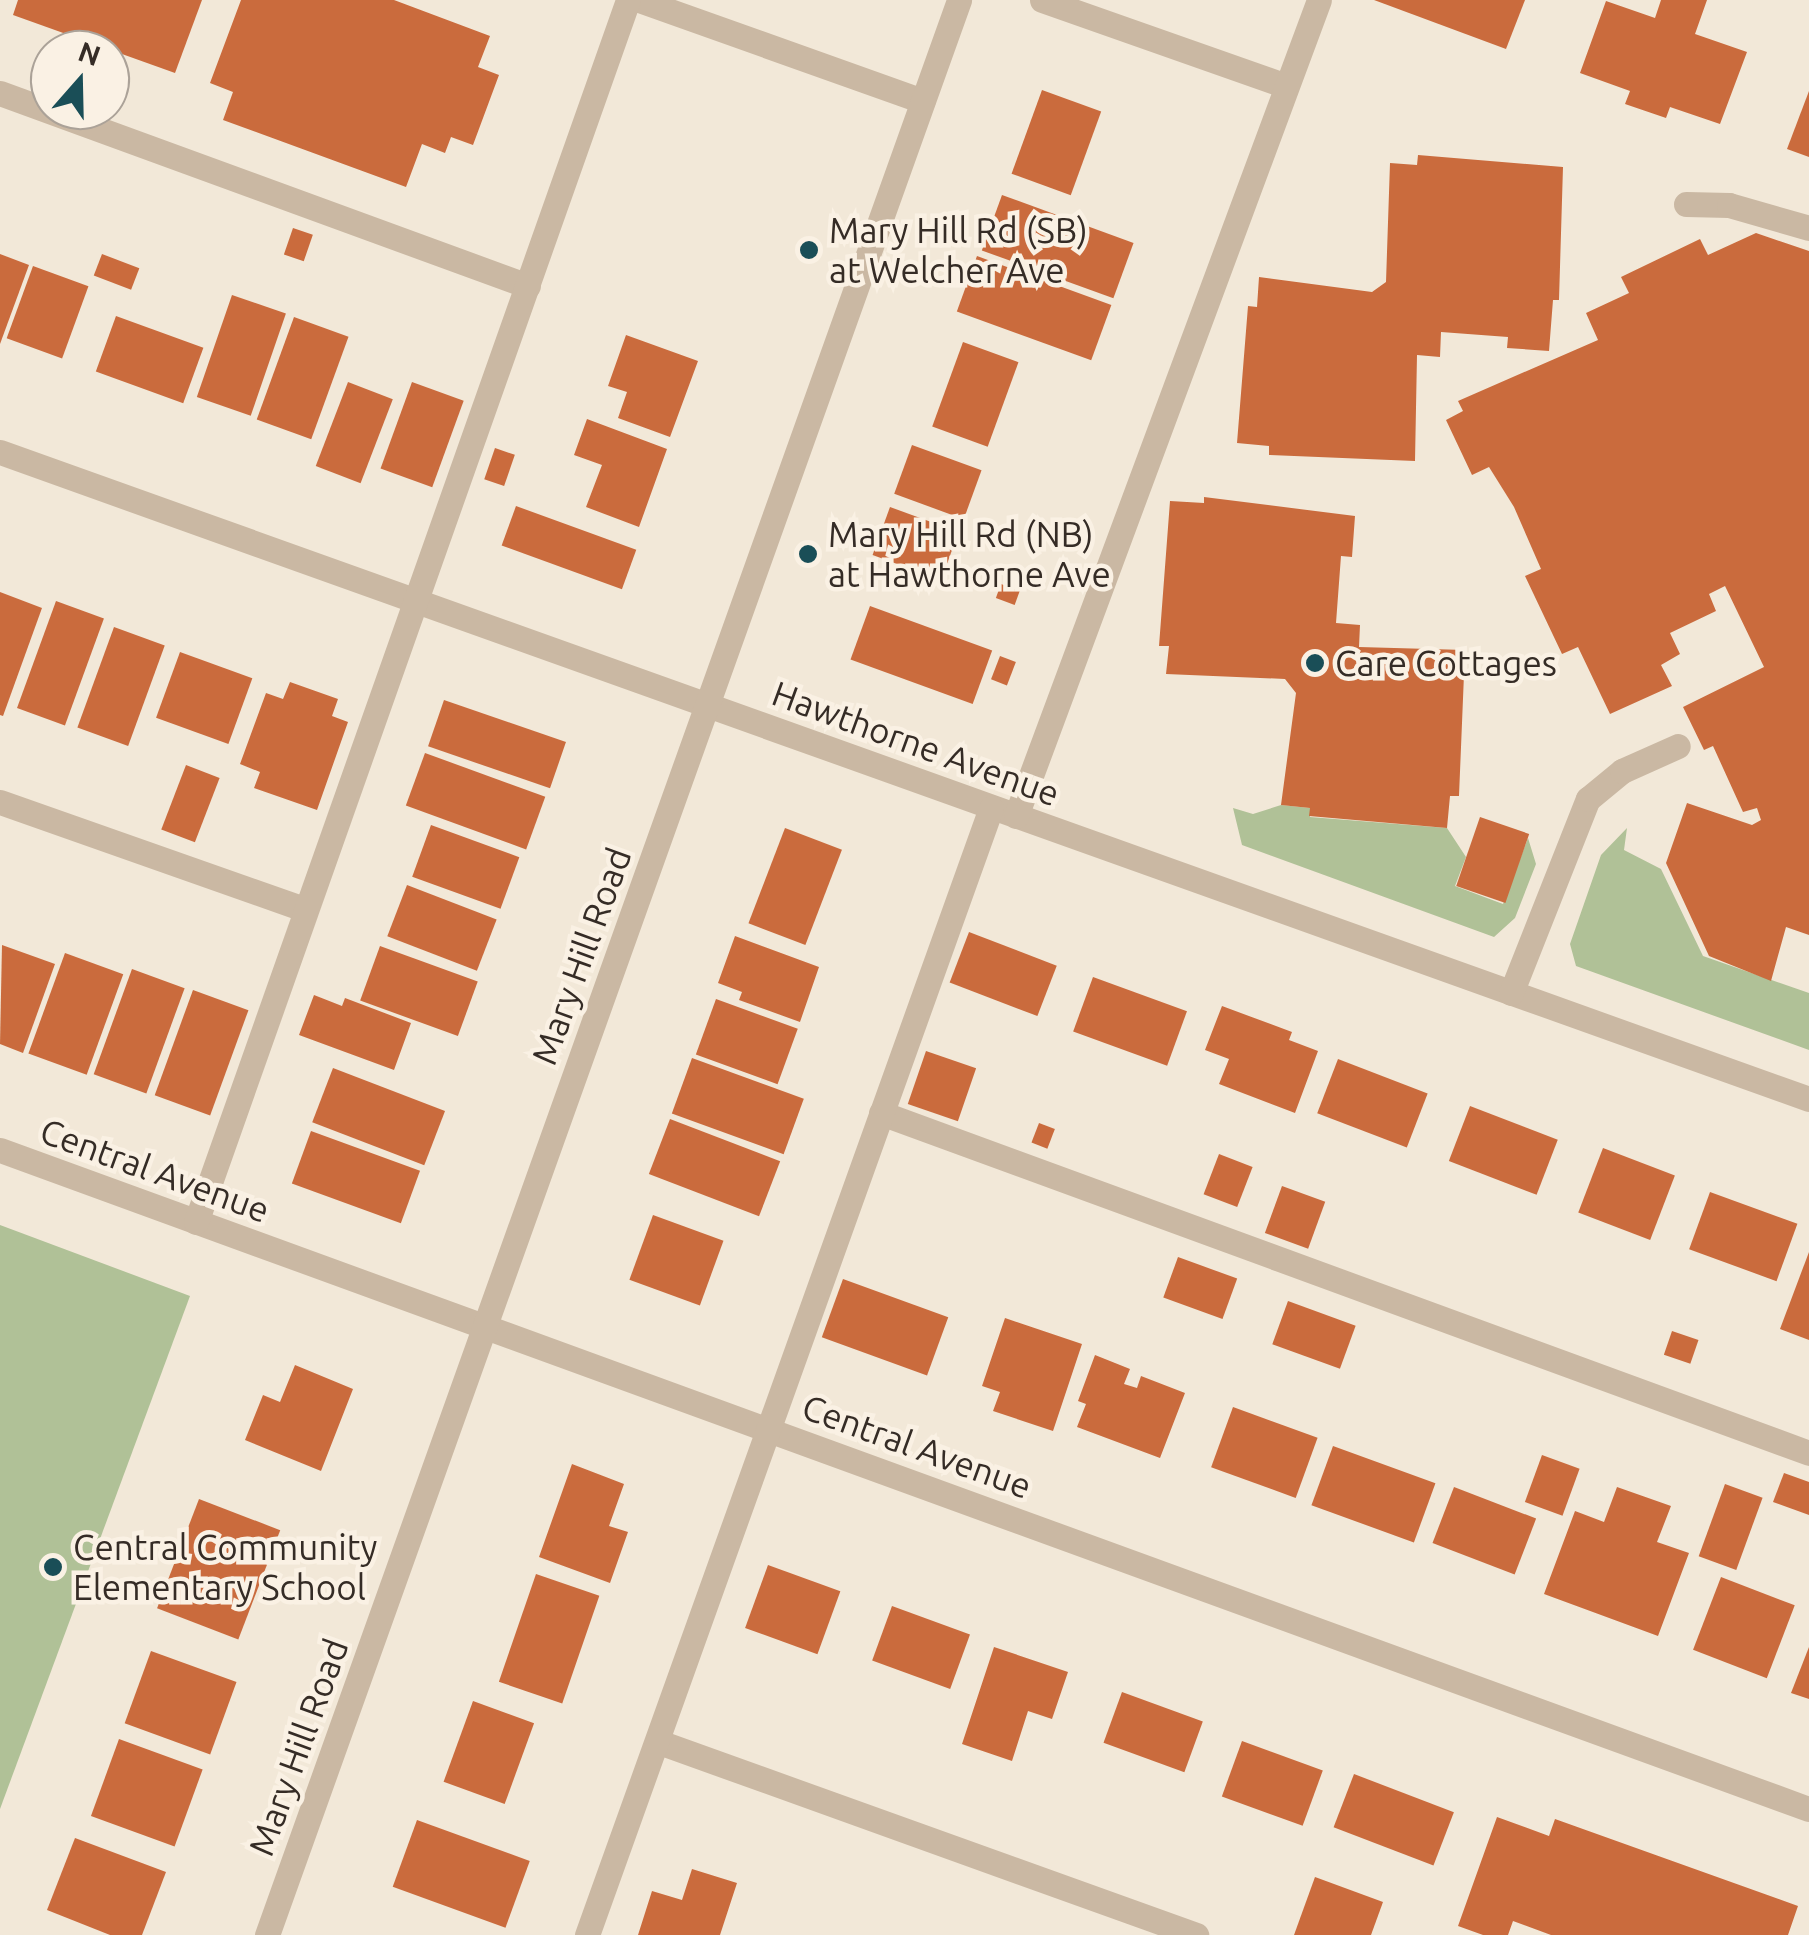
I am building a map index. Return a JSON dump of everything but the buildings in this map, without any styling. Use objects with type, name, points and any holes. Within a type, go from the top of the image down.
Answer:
[{"type":"street","points":[[196,1222],[628,0]]},
{"type":"street","points":[[639,0],[924,101]]},
{"type":"street","name":"Mary Hill Road","points":[[267,1935],[959,0]]},
{"type":"street","points":[[1042,0],[1284,85]]},
{"type":"street","points":[[586,1935],[659,1742],[881,1114],[1004,812],[1319,0]]},
{"type":"street","points":[[0,93],[528,286]]},
{"type":"street","points":[[1686,204],[1729,205],[1809,228]]},
{"type":"street","name":"Hawthorne Avenue","points":[[0,452],[1809,1100]]},
{"type":"street","points":[[1511,993],[1588,799],[1622,772],[1678,746]]},
{"type":"street","points":[[0,802],[306,910]]},
{"type":"street","points":[[881,1114],[1809,1453]]},
{"type":"street","name":"Central Avenue","points":[[0,1150],[485,1331],[770,1430],[1809,1810]]},
{"type":"street","points":[[659,1742],[1196,1935]]},
{"type":"green space","points":[[1281,805],[1310,808],[1310,817],[1447,828],[1466,857],[1455,886],[1503,904],[1528,838],[1536,864],[1515,918],[1494,937],[1242,845],[1233,808],[1253,814]]},
{"type":"green space","points":[[1627,828],[1624,850],[1661,869],[1703,956],[1809,993],[1809,1050],[1576,966],[1570,944],[1601,855]]},
{"type":"green space","name":"Central Community Elementary School","points":[[0,1225],[190,1296],[0,1809]]},
{"type":"place","name":"Mary Hill Rd (SB) at Welcher Ave","points":[[809,250]]},
{"type":"place","name":"Mary Hill Rd (NB) at Hawthorne Ave","points":[[808,554]]},
{"type":"place","name":"Care Cottages","points":[[1315,663]]},
{"type":"place","name":"Central Community Elementary School","points":[[53,1567]]}]
